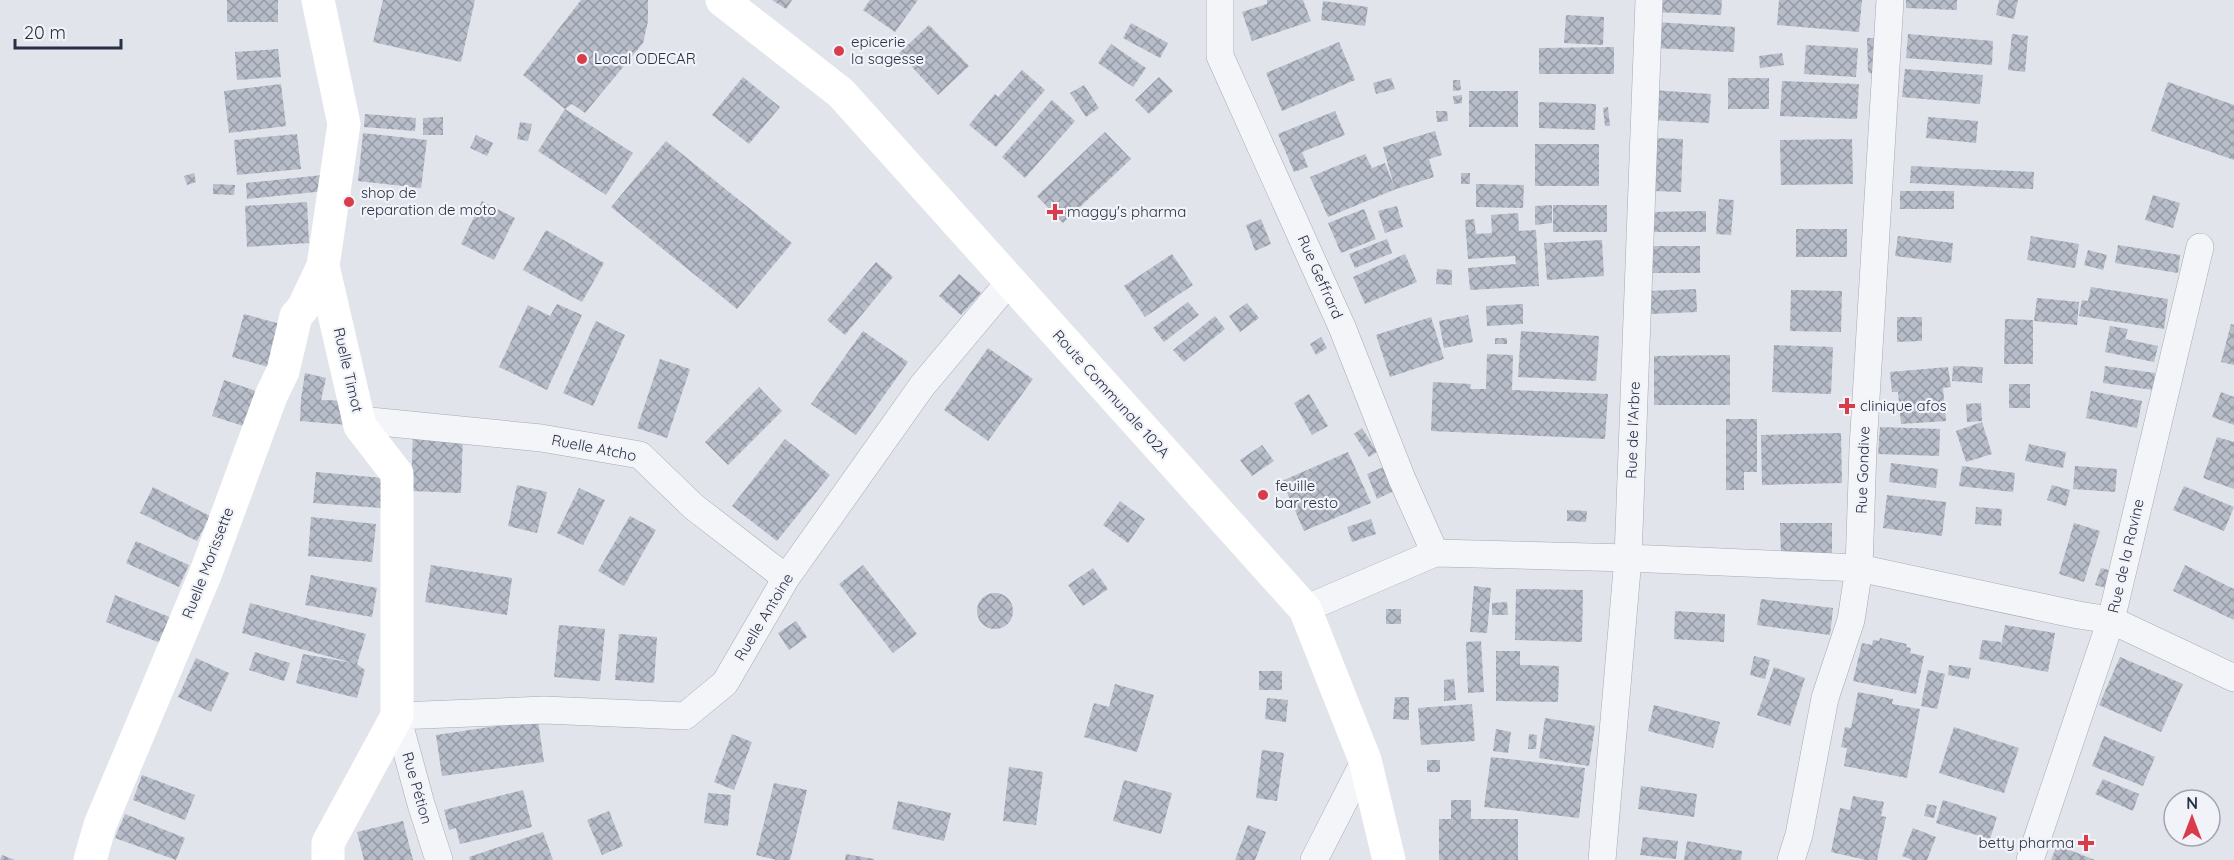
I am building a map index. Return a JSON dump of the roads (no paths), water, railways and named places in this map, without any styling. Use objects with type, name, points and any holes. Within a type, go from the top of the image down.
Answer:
[{"type":"street","name":"Ruelle Timot","points":[[318,0],[344,124],[324,266],[360,426],[397,474],[397,717],[328,843],[328,860]]},
{"type":"street","name":"Route Communale 102A","points":[[722,0],[841,93],[1305,609],[1365,760],[1389,860]]},
{"type":"street","name":"Rue Geffrard","points":[[1220,0],[1220,56],[1342,327],[1402,479],[1435,553]]},
{"type":"street","name":"Rue de l'Arbre","points":[[1602,860],[1628,558],[1649,0]]},
{"type":"street","name":"Rue Gondive","points":[[1791,860],[1825,698],[1851,620],[1859,568],[1863,448],[1890,0]]},
{"type":"street","name":"Rue de la Ravine","points":[[2030,860],[2111,620],[2200,247]]},
{"type":"street","name":"Ruelle Morissette","points":[[90,860],[100,825],[205,575],[271,396],[283,371],[296,316],[303,308],[324,266]]},
{"type":"street","name":"Ruelle Antoine","points":[[397,717],[544,710],[685,717],[725,682],[786,578],[922,386],[1010,281]]},
{"type":"street","name":"Ruelle Atcho","points":[[360,420],[541,438],[640,455],[694,507],[786,578]]},
{"type":"street","points":[[1305,609],[1435,553],[1628,558],[1859,568],[2111,620],[2234,678]]},
{"type":"street","name":"Rue Pétion","points":[[397,717],[439,860]]},
{"type":"street","points":[[1314,860],[1365,760]]},
{"type":"place","name":"epicerie la sagesse","points":[[839,51]]},
{"type":"place","name":"Local ODECAR","points":[[582,59]]},
{"type":"place","name":"shop de reparation de moto","points":[[349,202]]},
{"type":"place","name":"maggy's pharma","points":[[1055,212]]},
{"type":"place","name":"clinique afos","points":[[1847,406]]},
{"type":"place","name":"feuille bar resto","points":[[1263,495]]},
{"type":"place","name":"betty pharma","points":[[2086,843]]}]
